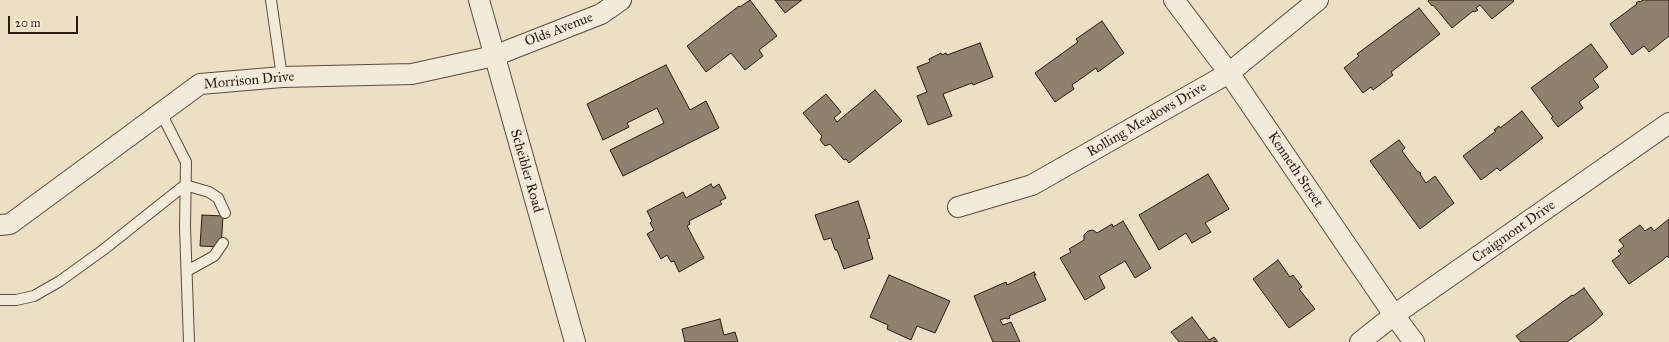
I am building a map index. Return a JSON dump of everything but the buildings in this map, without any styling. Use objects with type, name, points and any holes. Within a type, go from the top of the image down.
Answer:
[{"type":"street","name":"Scheibler Road","points":[[479,0],[575,342]]},
{"type":"street","name":"Olds Avenue","points":[[494,56],[601,14],[621,0]]},
{"type":"street","name":"Kenneth Street","points":[[1174,0],[1229,73],[1414,342]]},
{"type":"street","name":"Rolling Meadows Drive","points":[[958,207],[1032,185],[1229,73],[1318,0]]},
{"type":"street","name":"Morrison Drive","points":[[0,225],[10,224],[200,84],[282,77],[412,74],[494,56]]},
{"type":"street","name":"Craigmont Drive","points":[[1360,342],[1394,315],[1669,123]]},
{"type":"lane","points":[[271,0],[282,77]]},
{"type":"lane","points":[[161,113],[186,162],[189,342]]},
{"type":"lane","points":[[186,185],[210,192],[218,198],[225,213]]},
{"type":"lane","points":[[0,300],[16,300],[34,296],[60,281],[103,250],[186,185]]},
{"type":"lane","points":[[187,271],[214,256],[223,243]]}]
